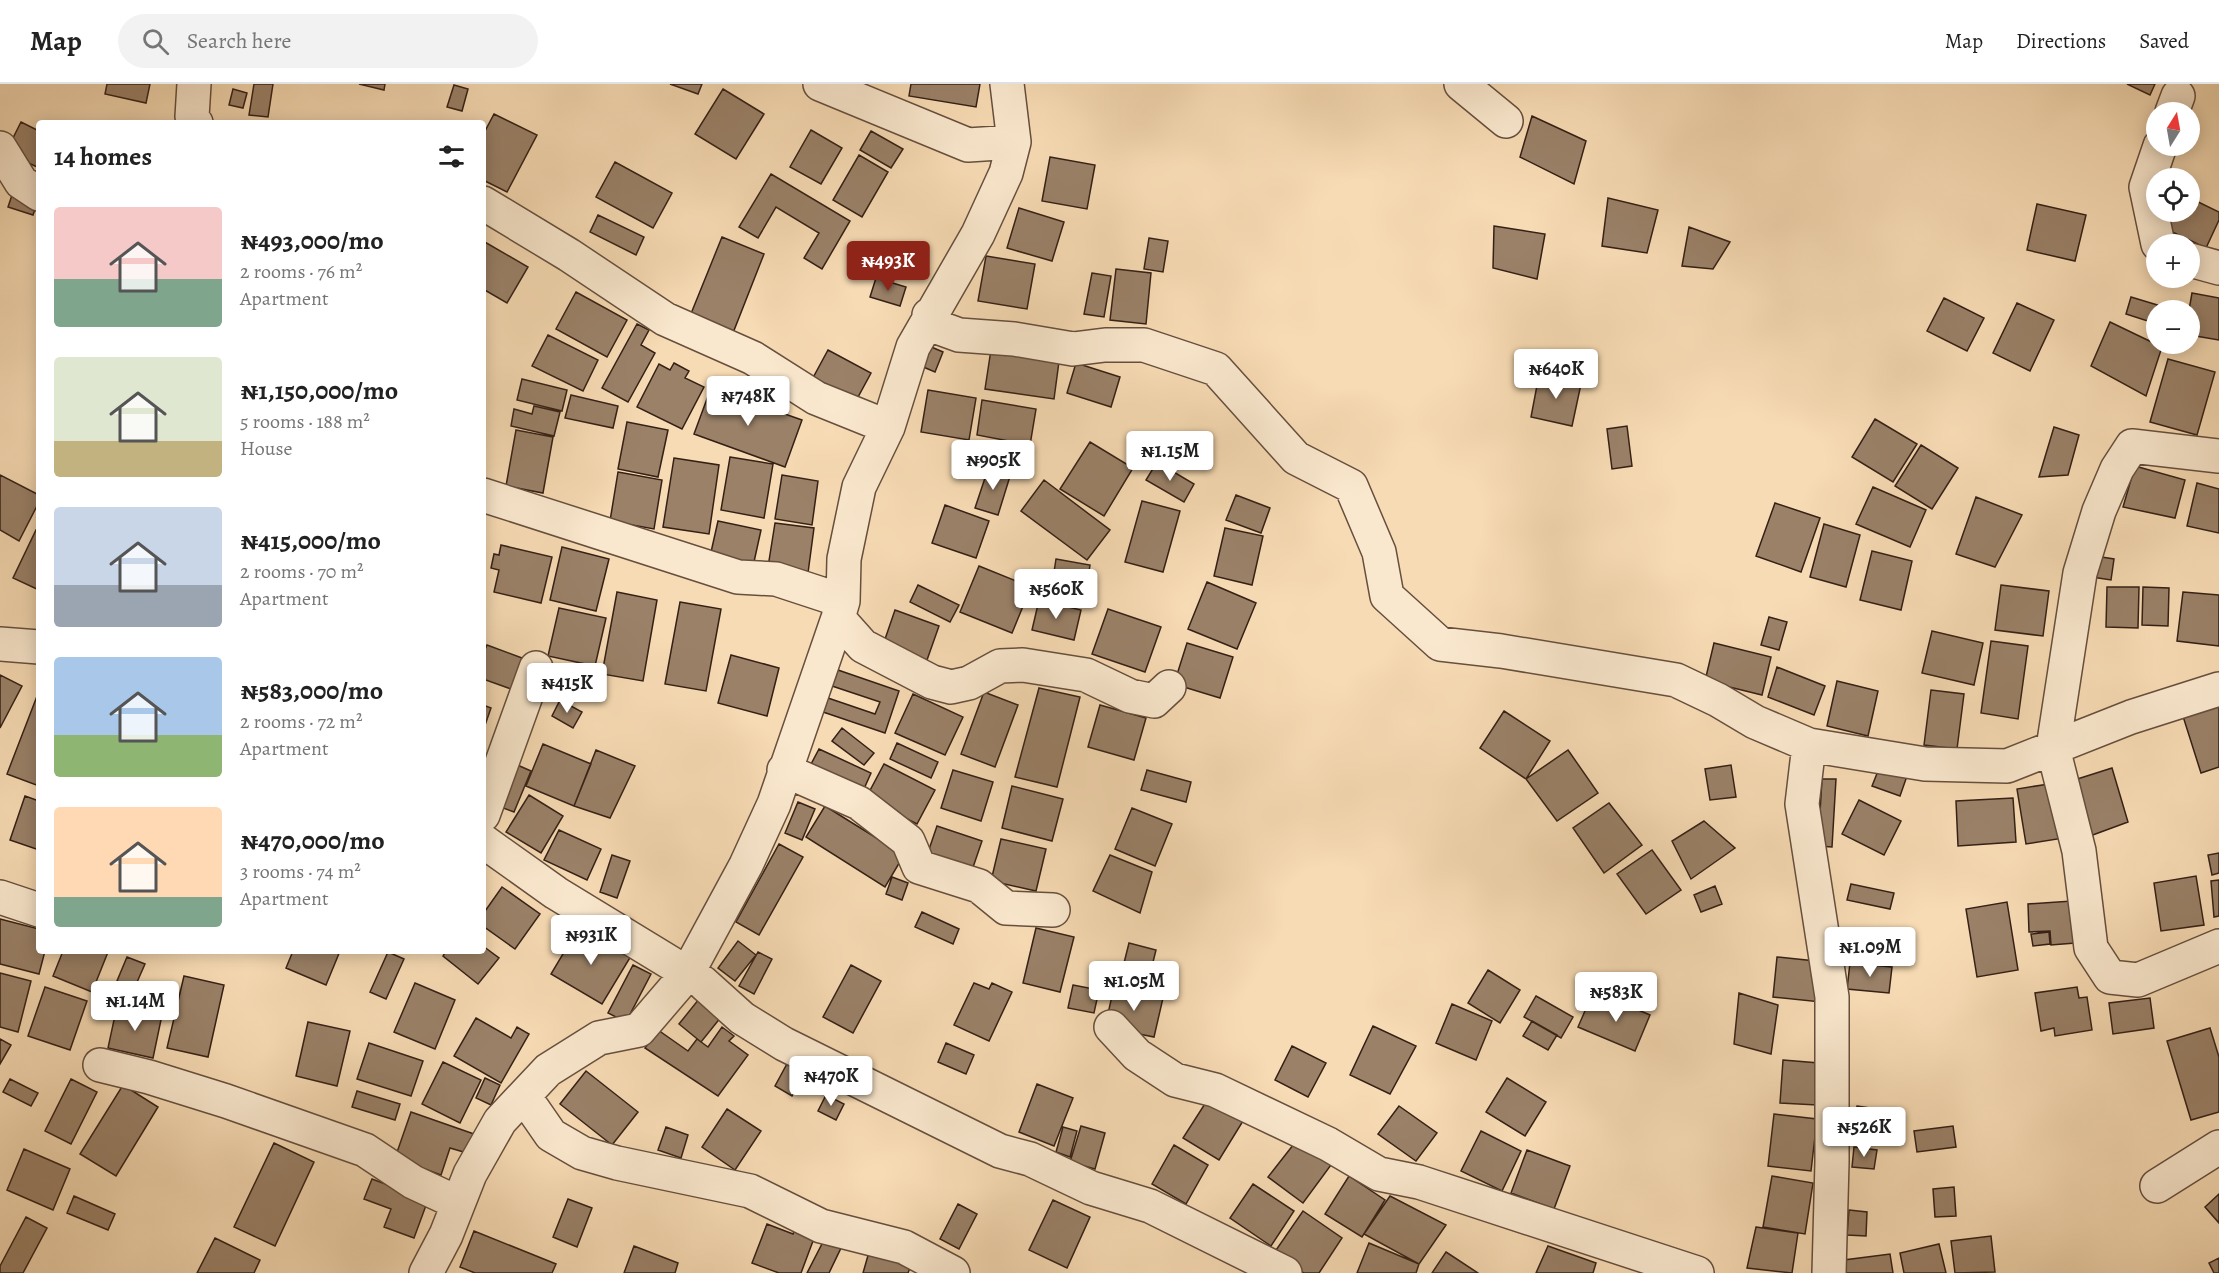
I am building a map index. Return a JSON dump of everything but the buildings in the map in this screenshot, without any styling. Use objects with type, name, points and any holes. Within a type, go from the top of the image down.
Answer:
[{"type":"street","points":[[194,84],[192,117],[194,120]]},
{"type":"street","points":[[820,84],[968,145],[1014,142]]},
{"type":"street","points":[[426,1273],[470,1174],[500,1121],[548,1070],[599,1038],[639,1030],[687,974],[746,866],[774,804],[841,609],[844,559],[859,487],[888,427],[913,347],[929,315],[978,234],[1006,173],[1014,142],[1007,84]]},
{"type":"street","points":[[1461,84],[1506,121]]},
{"type":"street","points":[[0,148],[21,182],[36,192]]},
{"type":"street","points":[[2156,234],[2146,187],[2157,156]]},
{"type":"street","points":[[486,204],[569,255],[665,319],[753,358],[816,398],[888,427]]},
{"type":"street","points":[[2200,263],[2219,268]]},
{"type":"street","points":[[929,315],[937,327],[958,335],[1014,339],[1073,349],[1105,345],[1144,345],[1216,369],[1296,458],[1351,486],[1379,552],[1387,596],[1440,644],[1501,651],[1676,680],[1718,700],[1755,722],[1809,745],[1924,764],[2007,766],[2131,717],[2219,689]]},
{"type":"street","points":[[2219,456],[2132,446],[2116,469],[2099,511],[2080,573],[2053,748],[2079,852],[2091,948],[2110,977],[2138,980],[2219,946]]},
{"type":"street","points":[[486,496],[738,577],[776,579],[841,609],[863,646],[932,682],[951,687],[969,682],[1000,666],[1023,665],[1086,675],[1130,696],[1154,701],[1169,687]]},
{"type":"street","points":[[0,644],[36,647]]},
{"type":"street","points":[[486,807],[536,668]]},
{"type":"street","points":[[1809,745],[1802,804],[1832,997],[1829,1273]]},
{"type":"street","points":[[784,770],[859,803],[908,841],[919,867],[979,886],[1006,908],[1053,910]]},
{"type":"street","points":[[486,843],[556,893],[702,982],[742,1018],[784,1044],[1000,1151],[1030,1159],[1091,1188],[1150,1206],[1285,1273]]},
{"type":"street","points":[[0,897],[36,909]]},
{"type":"street","points":[[1111,1027],[1137,1055],[1175,1080],[1215,1090],[1328,1144],[1379,1174],[1419,1182],[1697,1273]]},
{"type":"street","points":[[100,1065],[149,1077],[226,1101],[364,1150],[413,1182],[458,1203]]},
{"type":"street","points":[[524,1096],[551,1135],[582,1153],[617,1163],[750,1191],[821,1226],[904,1247],[954,1273]]},
{"type":"street","points":[[2157,1186],[2219,1147]]}]
